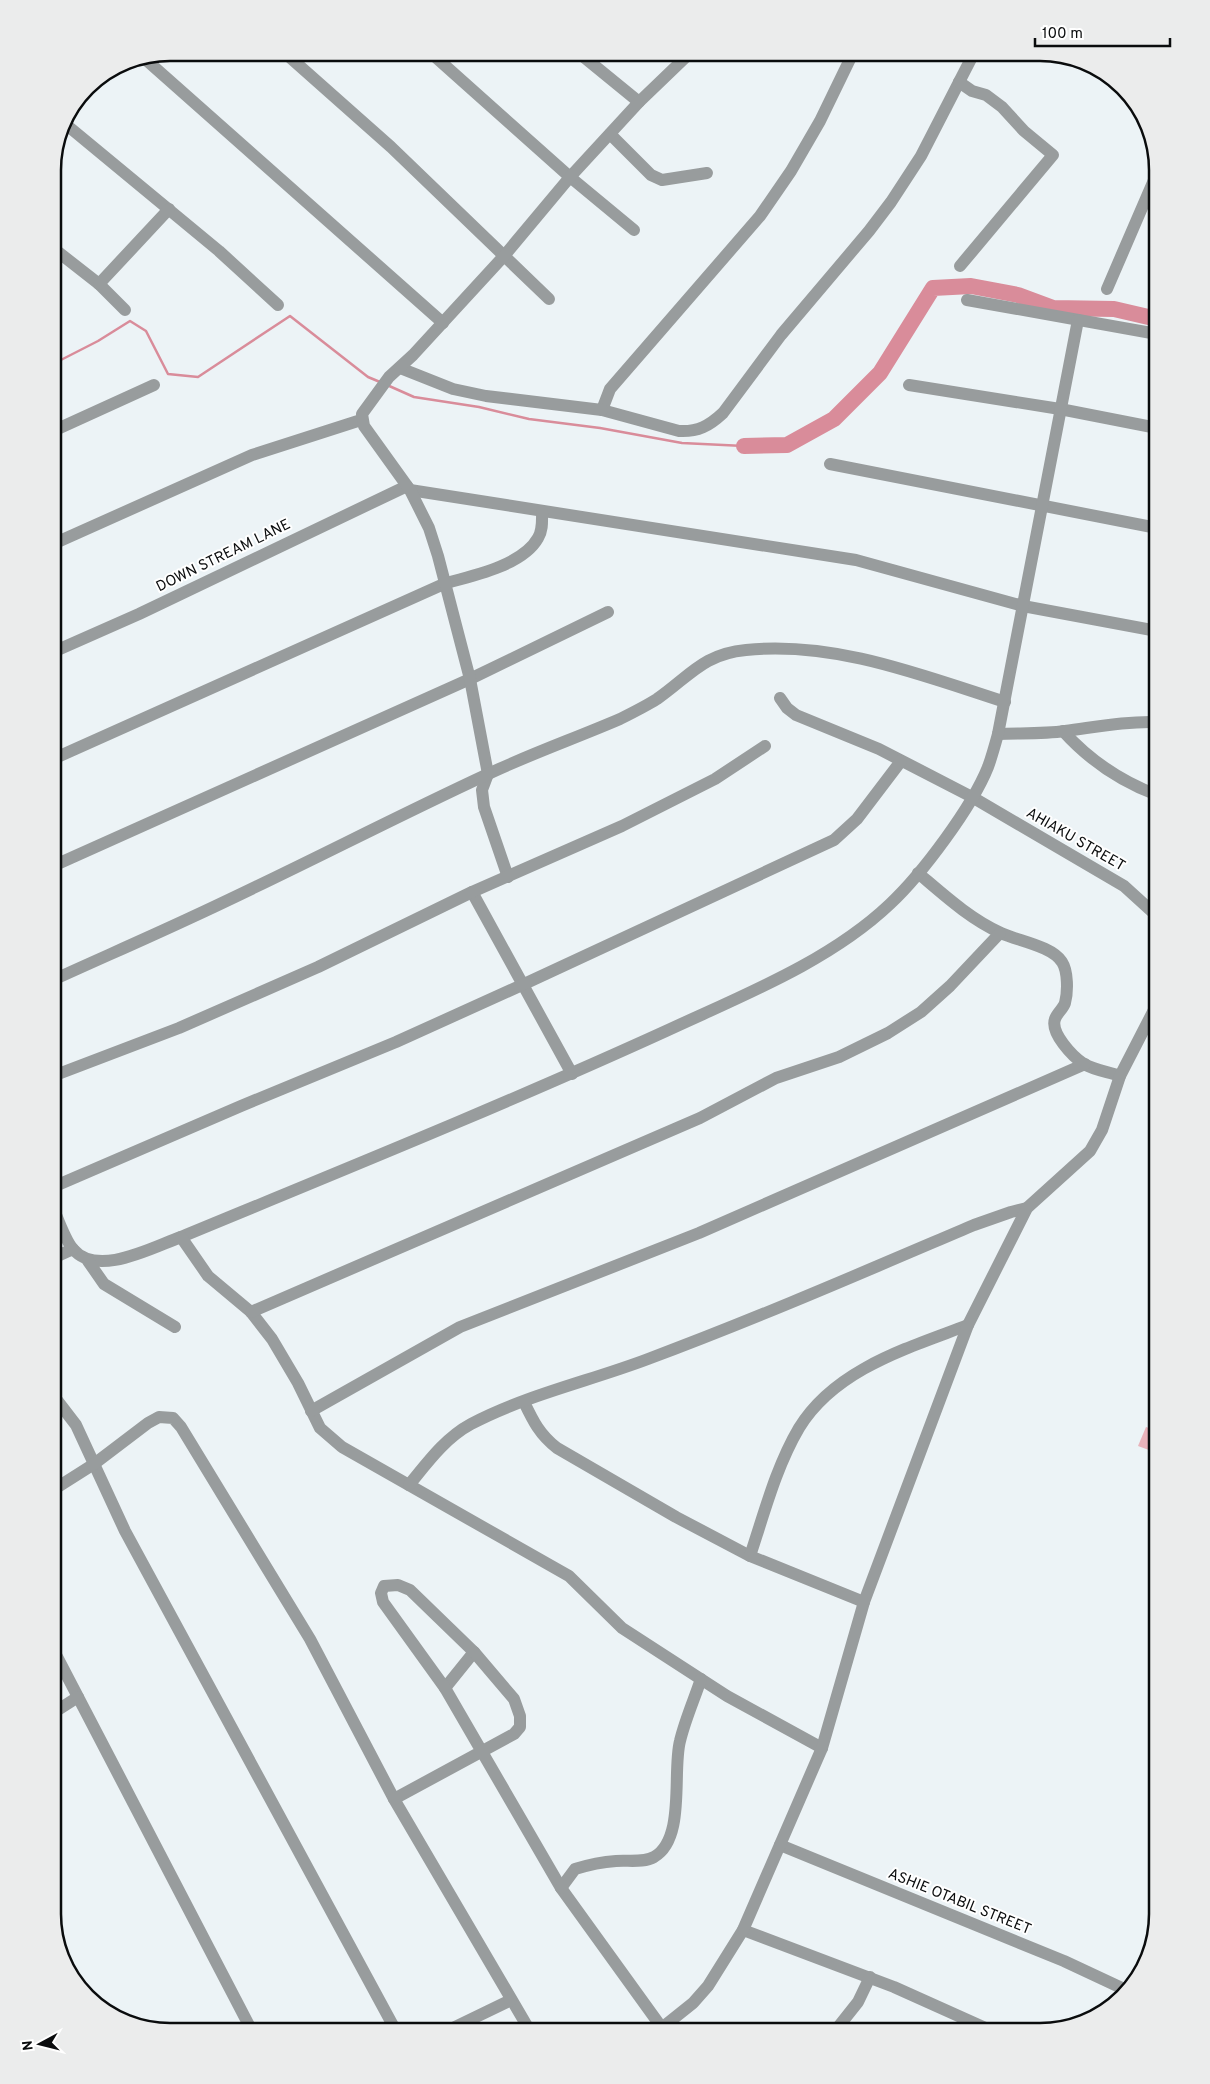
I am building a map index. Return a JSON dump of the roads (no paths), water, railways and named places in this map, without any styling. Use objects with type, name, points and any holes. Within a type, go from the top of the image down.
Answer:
[{"type":"street","points":[[295,61],[391,147],[549,299]]},
{"type":"street","points":[[440,61],[570,177],[634,230]]},
{"type":"street","points":[[589,61],[639,102]]},
{"type":"street","points":[[508,877],[484,807],[482,790],[488,774],[470,679],[446,583],[429,528],[409,488],[361,420],[362,414],[389,378],[443,323],[504,256],[570,177],[639,102],[682,61]]},
{"type":"street","points":[[602,410],[610,389],[760,216],[791,170],[820,121],[849,61]]},
{"type":"street","points":[[400,368],[453,389],[602,410],[679,431],[701,429],[723,413],[781,335],[869,231],[921,156],[970,61]]},
{"type":"street","points":[[150,63],[443,323]]},
{"type":"street","points":[[959,82],[1002,107],[1024,131],[1054,155],[960,266]]},
{"type":"street","points":[[70,128],[219,251],[278,305]]},
{"type":"street","points":[[610,134],[651,175],[662,180],[707,173]]},
{"type":"street","points":[[1107,289],[1149,193]]},
{"type":"street","points":[[99,284],[169,209]]},
{"type":"street","points":[[61,254],[99,284],[125,310]]},
{"type":"street","points":[[967,300],[1149,332]]},
{"type":"street","points":[[88,1261],[104,1263],[120,1259],[181,1237],[572,1074],[742,996],[806,963],[851,935],[890,904],[943,841],[972,797],[987,768],[998,734],[1078,320]]},
{"type":"street","points":[[61,427],[154,385]]},
{"type":"street","points":[[909,385],[1060,409],[1149,426]]},
{"type":"street","points":[[61,540],[252,455],[361,420]]},
{"type":"street","points":[[830,464],[1149,526]]},
{"type":"street","points":[[409,488],[542,512],[856,560],[1023,606],[1149,629]]},
{"type":"street","name":"DOWN STREAM LANE","points":[[61,648],[409,488]]},
{"type":"street","points":[[61,755],[446,583],[504,565],[527,550],[537,539],[542,529],[542,512]]},
{"type":"street","points":[[61,862],[470,679],[608,612]]},
{"type":"street","points":[[61,976],[191,918],[488,774],[623,717],[657,699],[699,665],[715,656],[745,650],[804,649],[840,654],[884,663],[1004,702]]},
{"type":"street","name":"AHIAKU STREET","points":[[780,698],[786,708],[796,715],[853,737],[972,797],[1124,886],[1149,908]]},
{"type":"street","points":[[998,734],[1063,731],[1100,725],[1149,721]]},
{"type":"street","points":[[1063,731],[1090,758],[1115,776],[1149,792]]},
{"type":"street","points":[[61,1073],[196,1020],[318,967],[472,892],[622,826],[715,778],[765,746]]},
{"type":"street","points":[[61,1184],[396,1042],[834,840],[857,818],[901,761]]},
{"type":"street","points":[[918,873],[964,910],[1000,933],[1055,953],[1062,962],[1065,971],[1066,997],[1065,1004],[1055,1018],[1055,1032],[1066,1048],[1084,1064],[1120,1076]]},
{"type":"street","points":[[472,892],[572,1074]]},
{"type":"street","points":[[251,1312],[700,1118],[776,1078],[839,1058],[888,1034],[922,1012],[950,986],[1000,933]]},
{"type":"street","points":[[669,2023],[693,2003],[708,1986],[743,1930],[822,1748],[864,1602],[968,1325],[1027,1208],[1090,1151],[1102,1130],[1120,1076],[1149,1021]]},
{"type":"street","points":[[311,1411],[460,1327],[699,1233],[1084,1064]]},
{"type":"street","points":[[409,1485],[435,1453],[469,1425],[524,1402],[726,1330],[982,1222],[1027,1208]]},
{"type":"street","points":[[61,1224],[73,1249],[88,1261],[104,1284],[175,1327]]},
{"type":"street","points":[[181,1237],[208,1276],[251,1312],[284,1358],[320,1428],[342,1447],[569,1576],[622,1628],[727,1696],[822,1748]]},
{"type":"street","points":[[61,1254],[73,1249]]},
{"type":"street","points":[[750,1556],[788,1450],[800,1427],[825,1397],[872,1363],[968,1325]]},
{"type":"street","points":[[524,1402],[536,1428],[545,1439],[557,1448],[676,1517],[750,1556],[864,1602]]},
{"type":"street","points":[[61,1405],[76,1425],[130,1540],[392,2023]]},
{"type":"street","points":[[61,1484],[94,1464],[148,1423],[159,1418],[173,1418],[181,1426],[310,1639],[394,1800],[525,2023]]},
{"type":"street","points":[[394,1800],[482,1750],[514,1734],[520,1728],[520,1716],[514,1699],[474,1652],[410,1590],[398,1585],[384,1586],[381,1593],[383,1602],[445,1688],[482,1750],[561,1888],[655,2023]]},
{"type":"street","points":[[445,1688],[474,1652]]},
{"type":"street","points":[[61,1665],[248,2023]]},
{"type":"street","points":[[561,1888],[575,1869],[617,1861],[653,1859],[661,1852],[671,1833],[678,1794],[677,1763],[679,1742],[701,1679]]},
{"type":"street","points":[[61,1707],[78,1697]]},
{"type":"street","name":"ASHIE OTABIL STREET","points":[[780,1845],[1064,1961],[1121,1987]]},
{"type":"street","points":[[743,1930],[870,1977],[972,2023]]},
{"type":"street","points":[[842,2023],[858,2002],[870,1977]]},
{"type":"street","points":[[464,2023],[511,2000]]},
{"type":"waterway","points":[[744,446],[787,445],[834,419],[880,373],[933,288],[971,286],[1018,295],[1053,308],[1114,309],[1149,317]]},
{"type":"waterway","points":[[61,360],[98,341],[130,321],[146,331],[168,374],[198,377],[290,316],[368,377],[380,382]]},
{"type":"waterway","points":[[387,385],[414,397],[479,407],[529,419],[600,428],[682,443],[744,446]]}]
